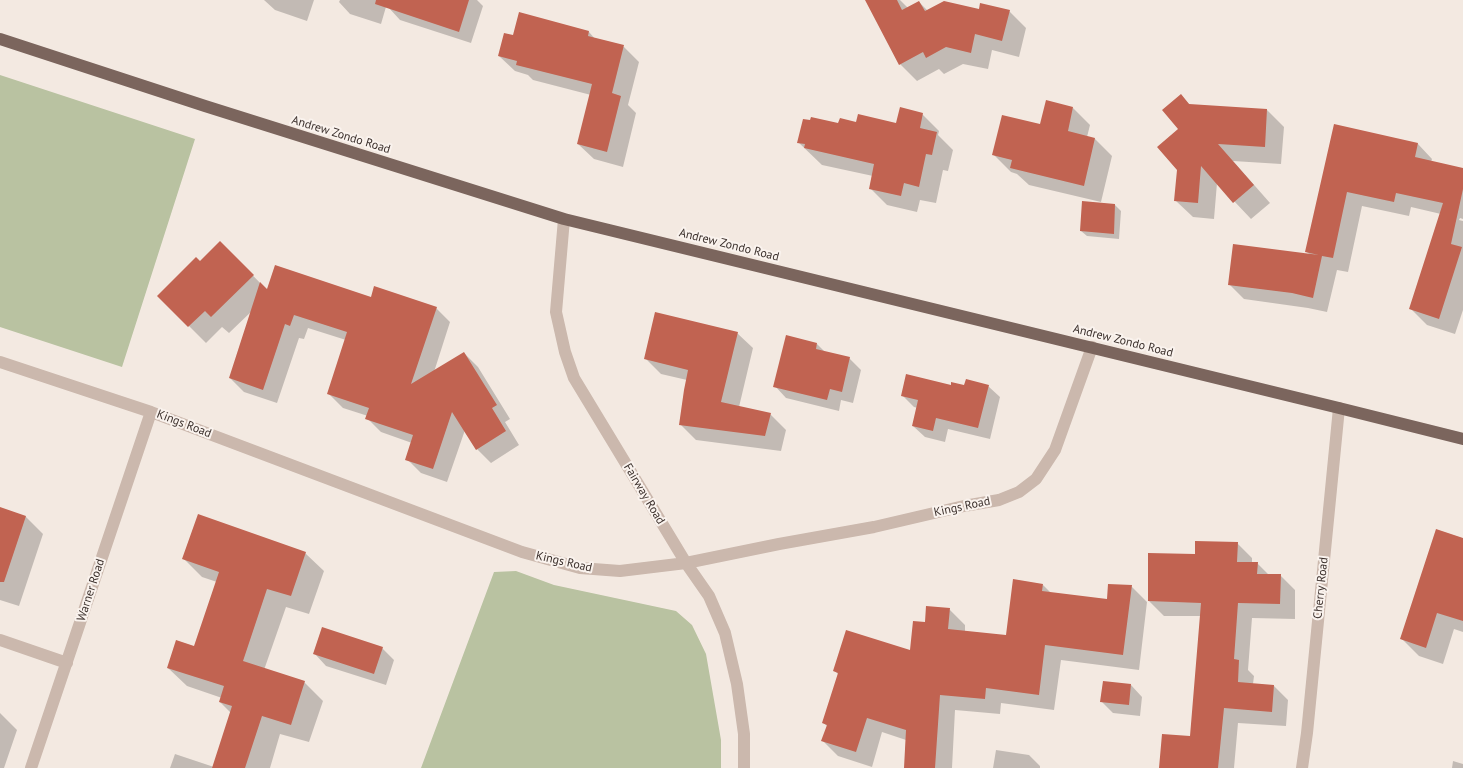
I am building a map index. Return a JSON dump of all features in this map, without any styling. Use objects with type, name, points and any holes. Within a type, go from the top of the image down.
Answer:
[{"type":"main road","name":"Andrew Zondo Road","points":[[0,39],[564,219],[1463,439]]},
{"type":"street","name":"Fairway Road","points":[[564,219],[556,312],[564,352],[574,378],[686,563],[709,596],[726,633],[737,684],[744,734],[744,768]]},
{"type":"street","name":"Kings Road","points":[[0,362],[151,412],[522,552],[580,568],[620,572],[686,563],[874,527],[964,506],[999,500],[1019,492],[1036,479],[1055,450],[1092,347]]},
{"type":"street","name":"Cherry Road","points":[[1302,768],[1339,408]]},
{"type":"street","name":"Warner Road","points":[[31,768],[151,412]]},
{"type":"street","points":[[0,640],[67,662]]},
{"type":"green space","points":[[0,75],[195,139],[122,367],[0,327]]},
{"type":"green space","points":[[516,571],[554,585],[676,611],[692,625],[706,654],[721,740],[721,768],[421,768],[494,572]]},
{"type":"building","points":[[376,0],[469,0],[459,32],[375,4]]},
{"type":"building","points":[[865,0],[897,0],[902,10],[919,1],[925,11],[944,1],[979,9],[980,3],[1010,10],[1002,41],[975,34],[971,53],[946,47],[926,58],[923,52],[899,65]]},
{"type":"building","points":[[519,12],[589,31],[588,36],[624,45],[612,93],[621,96],[607,152],[577,144],[592,84],[516,65],[517,61],[498,56],[504,33],[513,35]]},
{"type":"building","points":[[1181,94],[1189,104],[1267,109],[1265,147],[1218,144],[1254,185],[1233,203],[1201,166],[1198,203],[1174,201],[1177,170],[1157,147],[1178,129],[1162,110]]},
{"type":"building","points":[[1046,100],[1073,107],[1068,131],[1095,138],[1084,186],[1010,168],[1012,160],[992,155],[1002,115],[1040,124]]},
{"type":"building","points":[[900,107],[923,113],[920,128],[937,132],[932,155],[926,154],[919,187],[904,183],[901,196],[869,189],[874,164],[804,148],[805,144],[797,143],[803,119],[810,120],[811,117],[838,123],[840,118],[856,122],[858,114],[896,123]]},
{"type":"building","points":[[1334,124],[1418,143],[1415,157],[1463,168],[1463,189],[1451,244],[1462,247],[1439,319],[1409,309],[1443,203],[1396,193],[1394,202],[1347,192],[1333,258],[1322,256],[1313,298],[1292,293],[1228,285],[1233,244],[1319,255],[1305,252]]},
{"type":"building","points":[[1082,201],[1115,204],[1114,234],[1080,231]]},
{"type":"building","points":[[220,241],[254,275],[211,317],[205,311],[188,327],[157,296],[196,257],[200,261]]},
{"type":"building","points":[[275,265],[371,297],[374,286],[437,307],[411,384],[464,352],[497,405],[492,408],[506,431],[476,450],[452,412],[433,469],[405,460],[413,435],[365,419],[369,408],[327,394],[347,332],[294,315],[290,326],[285,324],[263,390],[229,378],[260,282],[267,289]]},
{"type":"building","points":[[655,312],[738,332],[721,402],[771,413],[765,436],[679,425],[688,370],[644,359]]},
{"type":"building","points":[[786,335],[817,343],[816,349],[850,357],[842,392],[830,389],[827,400],[773,387]]},
{"type":"building","points":[[906,374],[951,385],[951,382],[964,385],[966,379],[989,385],[978,428],[936,418],[933,431],[912,426],[918,400],[901,396]]},
{"type":"building","points":[[0,507],[26,516],[4,582],[0,582]]},
{"type":"building","points":[[198,514],[306,552],[291,596],[267,589],[243,661],[305,681],[291,725],[262,716],[245,768],[212,768],[232,706],[219,702],[224,686],[167,668],[176,640],[194,646],[219,572],[182,559]]},
{"type":"building","points":[[1436,529],[1463,538],[1463,621],[1437,613],[1426,648],[1400,639]]},
{"type":"building","points":[[1195,541],[1238,542],[1237,562],[1258,562],[1257,574],[1281,574],[1280,604],[1238,603],[1234,659],[1239,660],[1238,682],[1274,685],[1272,712],[1224,708],[1218,768],[1159,768],[1162,734],[1190,736],[1201,603],[1148,601],[1148,553],[1195,554]]},
{"type":"building","points":[[1013,579],[1043,584],[1042,591],[1107,599],[1108,584],[1132,585],[1123,655],[1045,645],[1039,695],[986,688],[985,699],[940,695],[935,768],[904,768],[906,730],[867,718],[856,752],[821,741],[827,725],[822,723],[838,673],[833,671],[846,630],[910,650],[913,621],[925,622],[926,606],[950,608],[948,629],[1006,635]]},
{"type":"building","points":[[322,627],[383,647],[374,674],[313,654]]},
{"type":"building","points":[[1103,681],[1131,684],[1129,705],[1100,702]]}]
